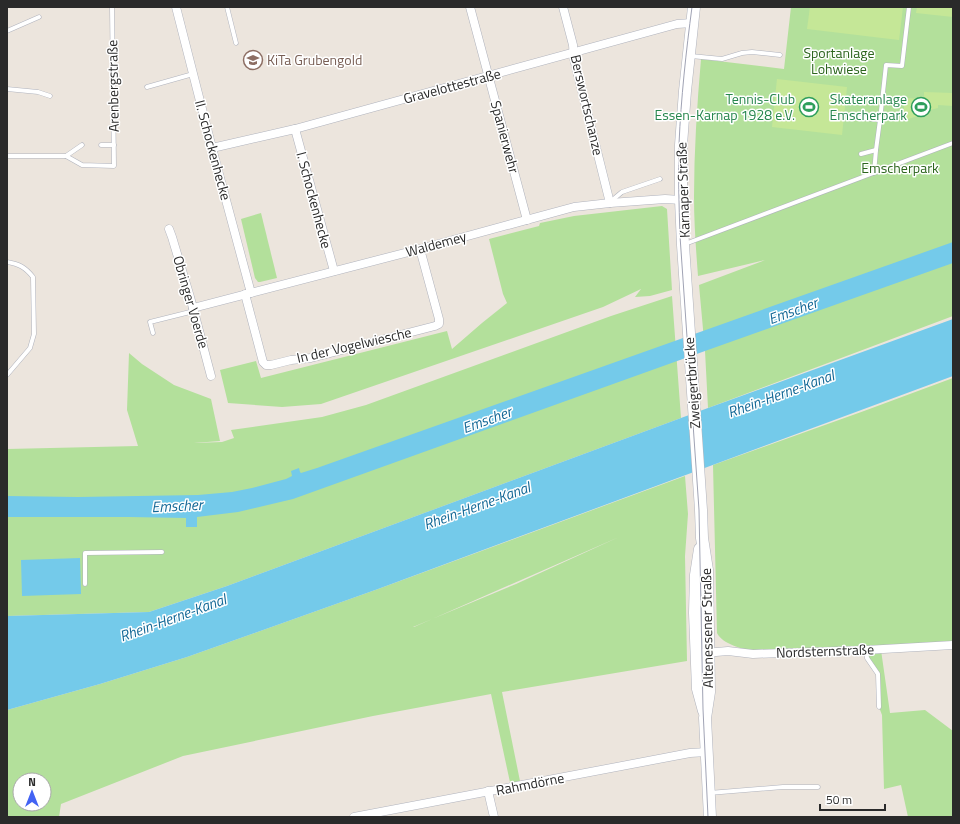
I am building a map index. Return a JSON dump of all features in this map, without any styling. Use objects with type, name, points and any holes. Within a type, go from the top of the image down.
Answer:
[{"type":"main road","name":"Karnaper Straße","points":[[683,245],[681,144],[688,56],[694,7]]},
{"type":"main road","name":"Zweigertbrücke","points":[[683,245],[700,494]]},
{"type":"main road","name":"Altenessener Straße","points":[[700,494],[702,538],[696,575],[695,613],[709,692],[705,718],[710,817]]},
{"type":"street","name":"II. Schockenhecke","points":[[176,7],[248,294]]},
{"type":"street","name":"Spanierwehr","points":[[470,7],[527,220]]},
{"type":"street","name":"Berswortschanze","points":[[563,7],[574,45],[574,59],[610,202]]},
{"type":"street","name":"Gravelottestraße","points":[[212,148],[295,129],[677,24],[692,23]]},
{"type":"street","name":"I. Schockenhecke","points":[[295,129],[334,271]]},
{"type":"street","name":"Waldemey","points":[[194,309],[574,207],[610,202],[665,199],[681,200]]},
{"type":"street","name":"Obringer Voerde","points":[[169,229],[194,309],[211,376]]},
{"type":"street","name":"In der Vogelwiesche","points":[[248,294],[263,362],[266,365],[311,358],[435,326],[439,324],[440,319],[420,249]]},
{"type":"street","name":"Nordsternstraße","points":[[702,653],[728,651],[753,654],[953,645]]},
{"type":"street","name":"Rahmdörne","points":[[354,817],[690,753],[707,752]]},
{"type":"street","points":[[488,792],[494,817]]},
{"type":"lane","name":"Arenbergstraße","points":[[66,156],[82,165],[114,166],[112,7]]},
{"type":"lane","points":[[227,7],[236,43]]},
{"type":"lane","points":[[874,173],[886,65],[902,66],[909,7]]},
{"type":"lane","points":[[7,31],[39,17]]},
{"type":"lane","points":[[688,56],[722,59],[742,53],[752,52],[780,55]]},
{"type":"lane","points":[[147,87],[193,74]]},
{"type":"lane","points":[[7,89],[38,92],[50,96]]},
{"type":"lane","points":[[848,116],[880,120]]},
{"type":"lane","name":"Karnaper Straße","points":[[683,245],[953,143]]},
{"type":"lane","points":[[7,156],[66,156],[82,145]]},
{"type":"lane","points":[[101,145],[114,145]]},
{"type":"lane","points":[[861,154],[876,150]]},
{"type":"lane","points":[[610,202],[622,192],[660,179]]},
{"type":"lane","points":[[7,262],[18,264],[28,271],[33,277],[34,334],[30,348],[7,375]]},
{"type":"lane","points":[[153,333],[150,322],[194,309]]},
{"type":"lane","points":[[85,584],[85,553],[162,552]]},
{"type":"lane","points":[[866,650],[867,658],[878,674],[879,707]]},
{"type":"lane","points":[[709,794],[783,787],[818,787]]},
{"type":"green space","points":[[791,7],[953,7],[953,316],[708,408],[699,285],[765,260],[698,276],[694,180],[701,59],[784,69]]},
{"type":"green space","points":[[810,7],[903,7],[899,40],[807,29]]},
{"type":"green space","points":[[917,7],[953,7],[953,17],[916,13]]},
{"type":"green space","name":"Tennis-Club Essen-Karnap 1928 e.V.","points":[[777,79],[847,87],[842,135],[772,127]]},
{"type":"green space","name":"Skateranlage Emscherpark","points":[[924,92],[953,93],[953,106],[938,105],[938,108],[922,112],[922,115],[904,120],[904,98],[924,99]]},
{"type":"green space","points":[[662,206],[667,209],[672,290],[650,296],[635,297],[641,289],[603,307],[321,404],[282,407],[228,403],[220,370],[256,361],[261,378],[447,331],[452,349],[507,303],[503,294],[489,239],[539,226],[540,223],[574,216]]},
{"type":"green space","points":[[261,213],[277,278],[258,282],[255,278],[241,219]]},
{"type":"green space","points":[[672,296],[681,418],[227,586],[149,612],[7,616],[7,449],[138,446],[127,410],[129,353],[142,364],[174,385],[211,399],[220,441],[194,443],[222,442],[234,438],[231,430],[322,417],[366,405],[611,316]]},
{"type":"green space","points":[[953,378],[953,643],[754,652],[733,646],[723,640],[717,633],[713,465]]},
{"type":"green space","points":[[685,476],[688,514],[685,556],[687,661],[502,692],[521,786],[511,787],[491,694],[373,716],[183,756],[61,804],[59,817],[7,817],[7,710],[100,684],[187,657],[378,589]],"holes":[[[619,537],[516,584],[433,618]]]},
{"type":"green space","points":[[867,650],[881,650],[890,713],[925,710],[953,731],[953,817],[908,817],[901,785],[884,789],[882,715],[879,707],[879,673],[867,658]]},
{"type":"water","name":"Emscher","points":[[953,242],[953,263],[293,499],[238,512],[197,517],[197,527],[186,527],[186,518],[7,517],[7,496],[78,497],[198,495],[232,492],[286,479],[292,476],[291,471],[299,468],[301,473],[317,468]]},
{"type":"water","name":"Rhein-Herne-Kanal","points":[[953,319],[953,376],[378,589],[187,657],[100,684],[7,710],[7,616],[149,612],[227,586]]},
{"type":"water","points":[[80,558],[81,594],[22,596],[21,560]]},
{"type":"tram line","points":[[692,7],[681,110],[679,190],[680,236],[699,510],[703,709],[708,817]]},
{"type":"place","name":"KiTa Grubengold","points":[[253,60]]},
{"type":"place","name":"Tennis-Club Essen-Karnap 1928 e.V.","points":[[809,107]]},
{"type":"place","name":"Skateranlage Emscherpark","points":[[921,107]]},
{"type":"park label","name":"Sportanlage Lohwiese","points":[[839,62]]},
{"type":"park label","name":"Emscherpark","points":[[900,168]]}]
